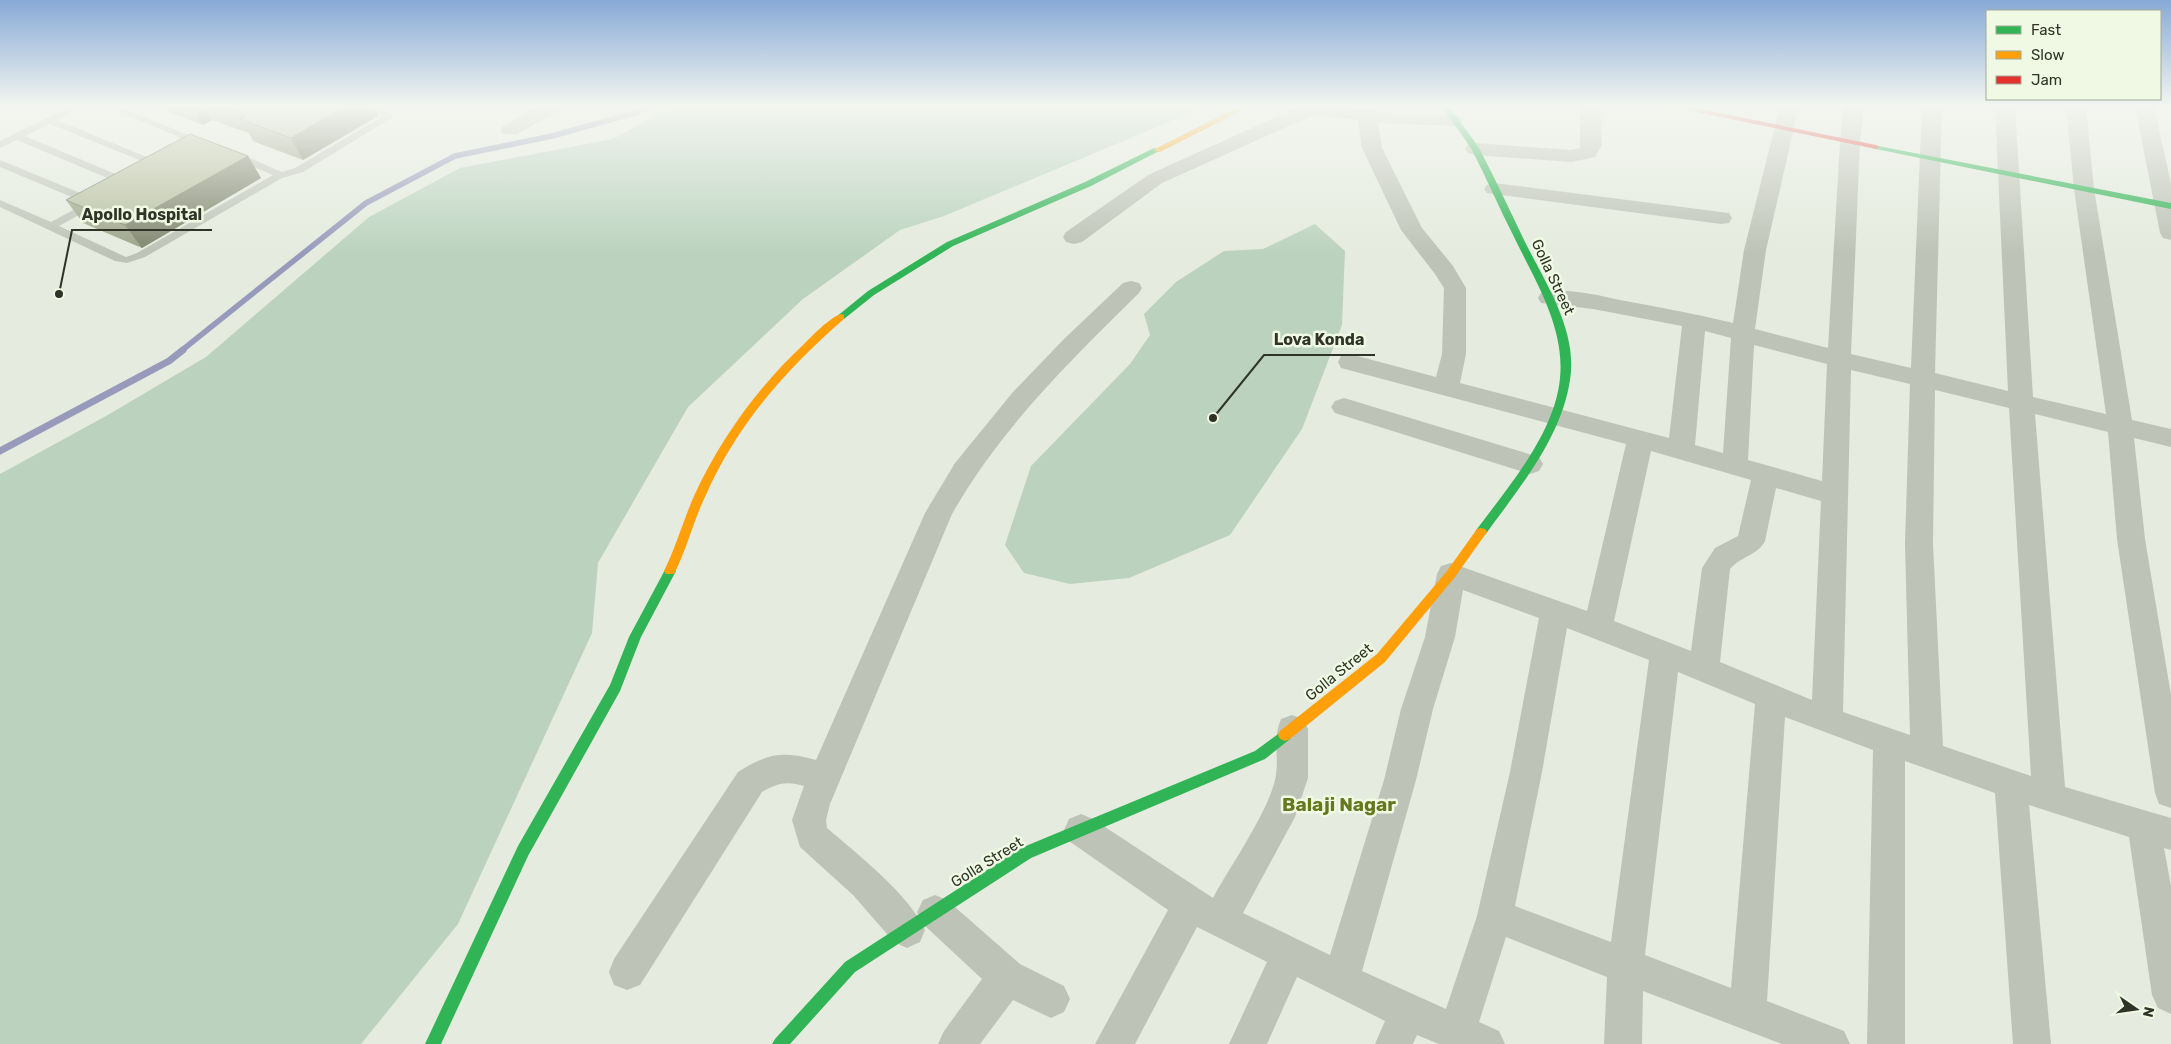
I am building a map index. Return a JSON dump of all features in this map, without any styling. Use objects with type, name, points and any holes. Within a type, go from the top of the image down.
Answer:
[{"type":"street","points":[[433,1044],[523,851],[616,687],[635,637],[675,560],[699,497],[723,450],[751,406],[824,330],[871,292],[950,244],[1088,184],[1148,155]]},
{"type":"street","points":[[1074,238],[1155,179],[1208,155]]},
{"type":"street","points":[[1375,155],[1412,230],[1444,270],[1455,288],[1454,354],[1446,388]]},
{"type":"street","name":"Golla Street","points":[[785,1042],[850,967],[1026,853],[1260,755],[1381,658],[1451,574],[1530,464],[1554,418],[1564,385],[1566,356],[1562,333],[1549,298],[1477,155]]},
{"type":"street","points":[[1551,155],[1578,155]]},
{"type":"street","points":[[1735,466],[1743,334],[1755,250],[1779,155]]},
{"type":"street","points":[[1827,720],[1839,359],[1849,155]]},
{"type":"street","points":[[1917,155],[2168,206]]},
{"type":"street","points":[[2007,155],[2021,401],[2049,797]]},
{"type":"street","points":[[2081,155],[2084,189],[2120,425],[2131,539],[2171,793]]},
{"type":"street","points":[[2156,155],[2168,206],[2171,233]]},
{"type":"street","points":[[1927,754],[1919,544],[1929,157]]},
{"type":"street","points":[[1494,189],[1721,218]]},
{"type":"street","points":[[1051,999],[1007,977],[866,883],[812,836],[809,820],[824,777],[939,514],[964,470],[1022,398],[1072,345],[1131,288]]},
{"type":"street","points":[[1549,298],[1593,302],[1694,321],[1839,359],[2171,438]]},
{"type":"street","points":[[1681,450],[1694,321]]},
{"type":"street","points":[[1350,362],[1554,418],[1681,450],[1834,495]]},
{"type":"street","points":[[1344,407],[1530,464]]},
{"type":"street","points":[[1598,627],[1640,440]]},
{"type":"street","points":[[1704,669],[1716,568],[1721,557],[1728,552],[1746,547],[1751,540],[1766,475]]},
{"type":"street","points":[[1341,980],[1400,780],[1417,709],[1440,637],[1451,574],[1598,627],[1827,720],[2049,797],[2157,830],[2171,995]]},
{"type":"street","points":[[1081,830],[1205,913],[1341,980],[1401,1028],[1472,1038],[1495,916],[1526,772],[1555,612]]},
{"type":"street","points":[[1623,1044],[1626,965],[1664,653]]},
{"type":"street","points":[[1748,1012],[1771,697]]},
{"type":"street","points":[[1114,1044],[1205,913],[1283,806],[1292,778],[1292,729]]},
{"type":"street","points":[[1886,1044],[1889,741]]},
{"type":"street","points":[[627,972],[750,782],[769,770],[791,768],[824,777]]},
{"type":"street","points":[[2011,784],[2032,1044]]},
{"type":"street","points":[[1495,916],[1831,1044]]},
{"type":"street","points":[[1248,1044],[1289,954]]},
{"type":"street","points":[[958,1044],[1007,977]]},
{"type":"lane","points":[[68,155],[137,179]]},
{"type":"lane","points":[[115,191],[166,164],[141,155]]},
{"type":"lane","points":[[232,155],[277,172],[278,176]]},
{"type":"lane","points":[[0,204],[119,259],[127,260],[141,255],[278,176],[299,170],[325,155]]},
{"type":"lane","points":[[0,163],[97,200],[51,226]]},
{"type":"green space","points":[[530,155],[1091,155],[944,216],[900,230],[803,299],[688,407],[598,563],[592,633],[458,924],[361,1044],[0,1044],[0,474],[106,416],[206,357],[369,217],[460,168]]},
{"type":"green space","points":[[1315,224],[1345,251],[1342,325],[1302,429],[1230,535],[1129,578],[1070,584],[1024,573],[1005,545],[1031,466],[1130,364],[1150,335],[1144,314],[1176,282],[1224,251],[1263,249]]},
{"type":"building","points":[[151,155],[248,156],[125,225],[66,200]]},
{"type":"waterway","points":[[181,351],[366,203],[455,156],[461,155]]},
{"type":"waterway","points":[[0,451],[169,361],[183,350]]},
{"type":"traffic: fast","points":[[841,317],[871,293],[950,244],[1088,184],[1147,155]]},
{"type":"traffic: fast","points":[[1478,155],[1554,310],[1566,355],[1566,379],[1551,426],[1525,471],[1481,532]]},
{"type":"traffic: fast","points":[[1915,155],[2171,206]]},
{"type":"traffic: fast","points":[[433,1044],[523,851],[616,687],[635,637],[670,571]]},
{"type":"traffic: fast","points":[[780,1044],[850,967],[1026,853],[1260,755],[1285,735]]},
{"type":"traffic: slow","points":[[670,571],[699,497],[726,446],[742,422],[778,377],[841,317]]},
{"type":"traffic: slow","points":[[1285,735],[1381,658],[1451,574],[1481,532]]},
{"type":"place","name":"Apollo Hospital","points":[[59,294]]},
{"type":"place","name":"Lova Konda","points":[[1213,418]]},
{"type":"district","name":"Balaji Nagar","points":[[1339,804]]}]
